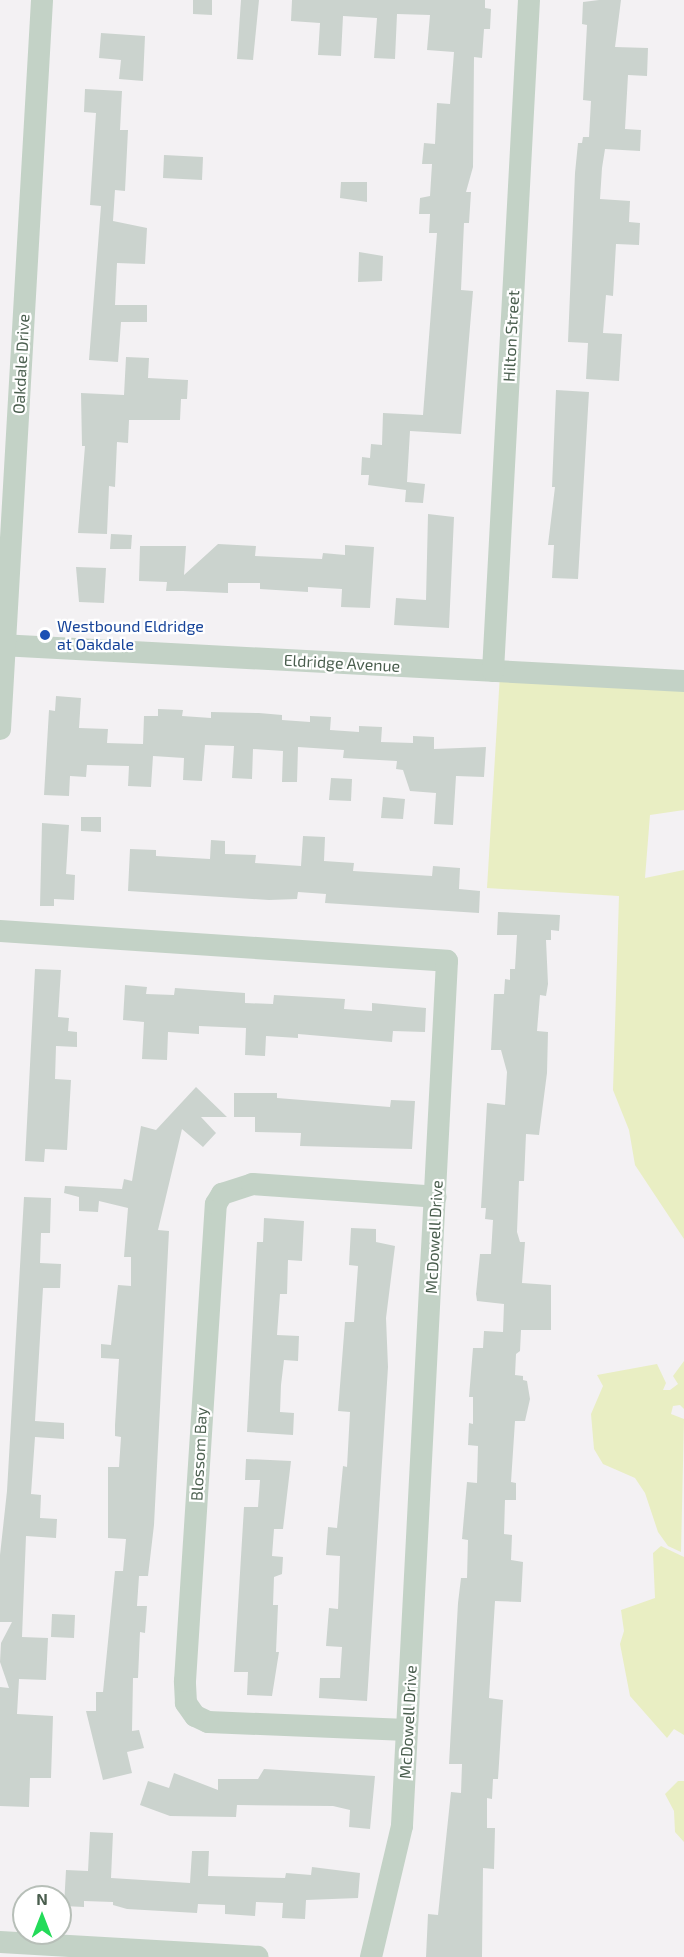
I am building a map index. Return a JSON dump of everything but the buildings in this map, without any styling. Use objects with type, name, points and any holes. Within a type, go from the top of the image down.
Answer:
[{"type":"street","name":"Oakdale Drive","points":[[0,729],[3,645],[42,0]]},
{"type":"street","name":"Hilton Street","points":[[493,671],[530,0]]},
{"type":"street","name":"Eldridge Avenue","points":[[3,645],[684,681]]},
{"type":"street","name":"McDowell Drive","points":[[0,931],[447,961],[402,1826],[371,1957]]},
{"type":"street","name":"Blossom Bay","points":[[407,1730],[208,1722],[195,1716],[186,1703],[186,1669],[216,1204],[222,1194],[252,1184],[436,1197]]},
{"type":"street","points":[[0,1942],[258,1957]]},
{"type":"green space","points":[[500,674],[684,689],[684,810],[650,815],[645,878],[684,870],[684,1239],[635,1165],[629,1130],[613,1090],[619,896],[487,888]]},
{"type":"green space","points":[[684,1361],[684,1409],[680,1405],[673,1406],[671,1414],[684,1419],[681,1552],[668,1546],[658,1532],[645,1493],[635,1478],[603,1464],[594,1449],[591,1414],[603,1386],[597,1375],[657,1364],[666,1383],[663,1390],[670,1390],[678,1384],[673,1376]]},
{"type":"green space","points":[[661,1546],[684,1557],[684,1735],[674,1729],[667,1738],[630,1696],[620,1644],[624,1631],[621,1610],[655,1598],[653,1553]]},
{"type":"green space","points":[[678,1781],[684,1781],[684,1842],[675,1832],[674,1811],[665,1794]]},
{"type":"place","name":"Westbound Eldridge at Oakdale","points":[[45,635]]}]
